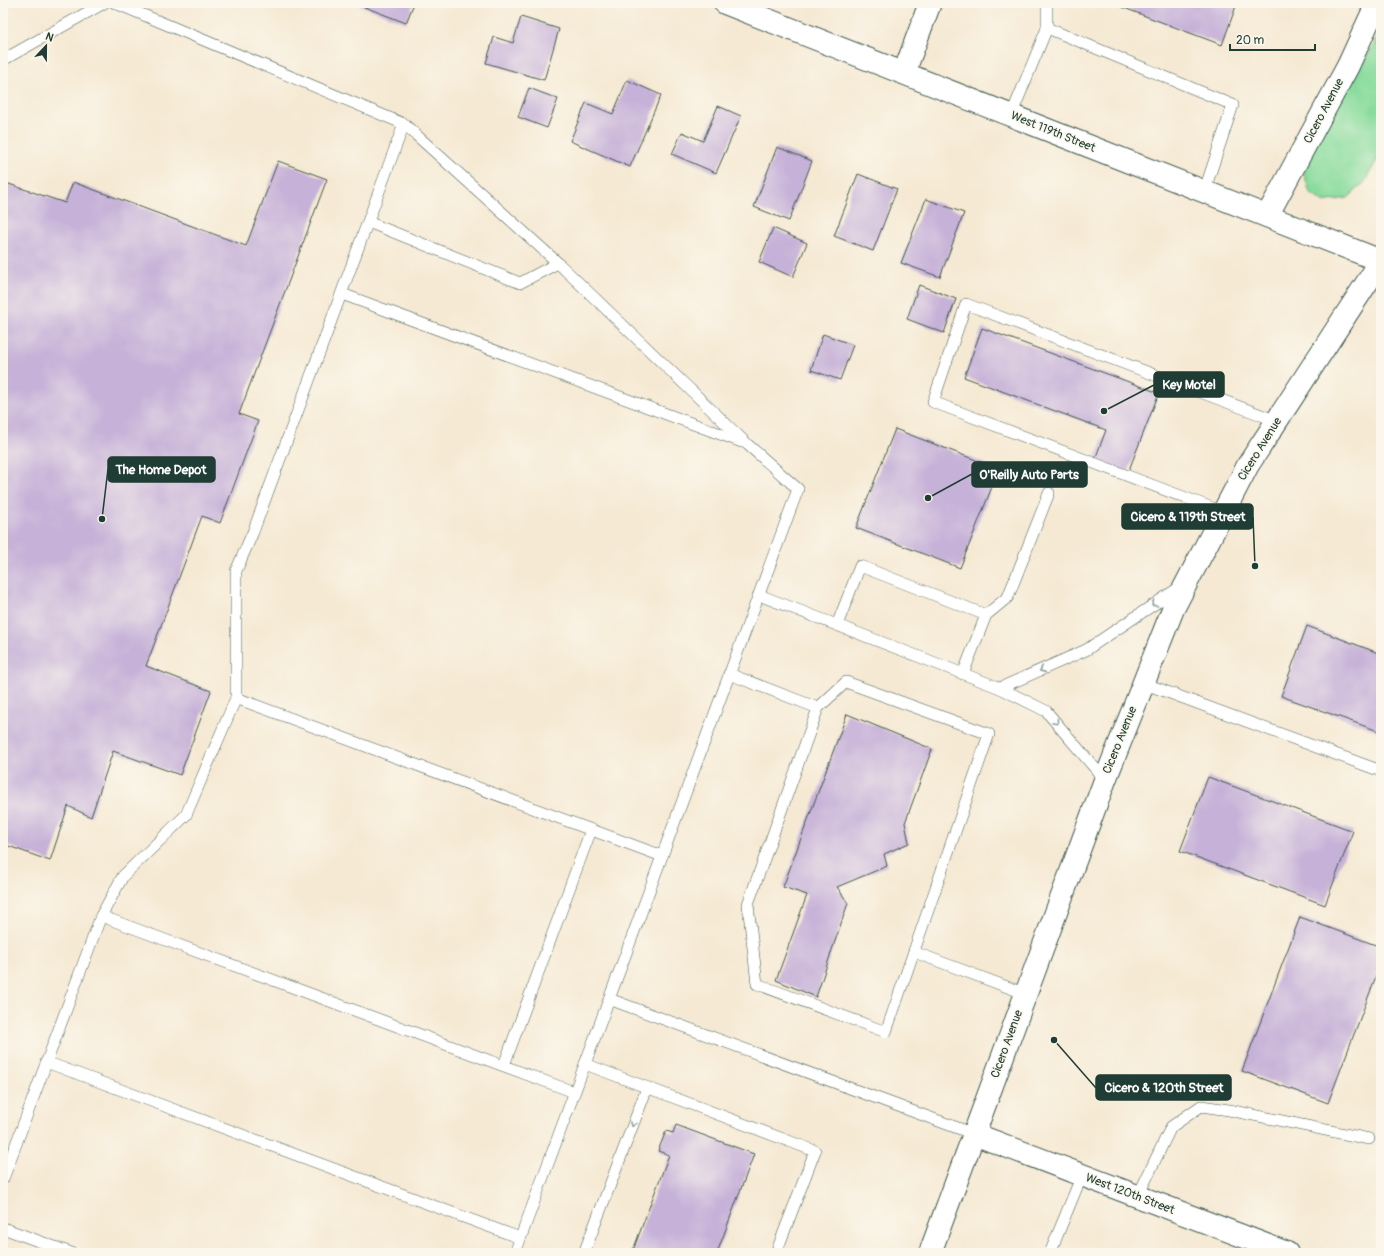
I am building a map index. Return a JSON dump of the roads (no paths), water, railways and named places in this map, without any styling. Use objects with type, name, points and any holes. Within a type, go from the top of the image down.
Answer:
[{"type":"street","name":"West 119th Street","points":[[725,3],[1381,261]]},
{"type":"street","points":[[904,73],[930,3]]},
{"type":"street","name":"Cicero Avenue","points":[[1267,216],[1348,66],[1377,3]]},
{"type":"street","points":[[1381,248],[1381,261]]},
{"type":"street","name":"Cicero Avenue","points":[[930,1253],[1105,780],[1173,609],[1248,465],[1381,261]]},
{"type":"street","name":"West 120th Street","points":[[974,1134],[1287,1253]]},
{"type":"lane","points":[[3,60],[104,3]]},
{"type":"lane","points":[[115,3],[404,124],[558,263],[747,444],[798,489],[515,1253]]},
{"type":"lane","points":[[1011,116],[1047,28],[1048,3]]},
{"type":"lane","points":[[1047,28],[1233,105],[1204,192]]},
{"type":"lane","points":[[3,1179],[101,916],[123,876],[186,815],[236,698],[236,570],[253,532],[404,124]]},
{"type":"lane","points":[[368,222],[520,284],[558,263]]},
{"type":"lane","points":[[342,294],[747,444]]},
{"type":"lane","points":[[1223,512],[933,402],[966,304],[1277,421]]},
{"type":"lane","points":[[963,674],[986,615],[1008,597],[1049,494]]},
{"type":"lane","points":[[837,625],[860,566],[986,615]]},
{"type":"lane","points":[[1000,688],[1086,650],[1186,583]]},
{"type":"lane","points":[[759,595],[1000,688],[1046,710],[1105,780]]},
{"type":"lane","points":[[729,674],[818,708]]},
{"type":"lane","points":[[846,682],[989,734],[886,1032],[757,984],[748,904],[818,708],[846,682]]},
{"type":"lane","points":[[1143,683],[1381,771]]},
{"type":"lane","points":[[236,698],[662,856]]},
{"type":"lane","points":[[504,1065],[591,830]]},
{"type":"lane","points":[[101,916],[574,1092]]},
{"type":"lane","points":[[914,952],[1026,994]]},
{"type":"lane","points":[[609,999],[974,1134]]},
{"type":"lane","points":[[46,1062],[520,1238]]},
{"type":"lane","points":[[585,1064],[815,1151],[776,1253]]},
{"type":"lane","points":[[584,1253],[647,1088]]},
{"type":"lane","points":[[1138,1196],[1171,1127],[1201,1106],[1229,1110],[1369,1139]]},
{"type":"lane","points":[[1050,1253],[1082,1175]]},
{"type":"lane","points":[[3,1228],[71,1253]]},
{"type":"place","name":"Key Motel","points":[[1104,411]]},
{"type":"place","name":"O'Reilly Auto Parts","points":[[928,498]]},
{"type":"place","name":"The Home Depot","points":[[102,519]]},
{"type":"place","name":"Cicero & 119th Street","points":[[1255,566]]},
{"type":"place","name":"Cicero & 120th Street","points":[[1054,1040]]}]
